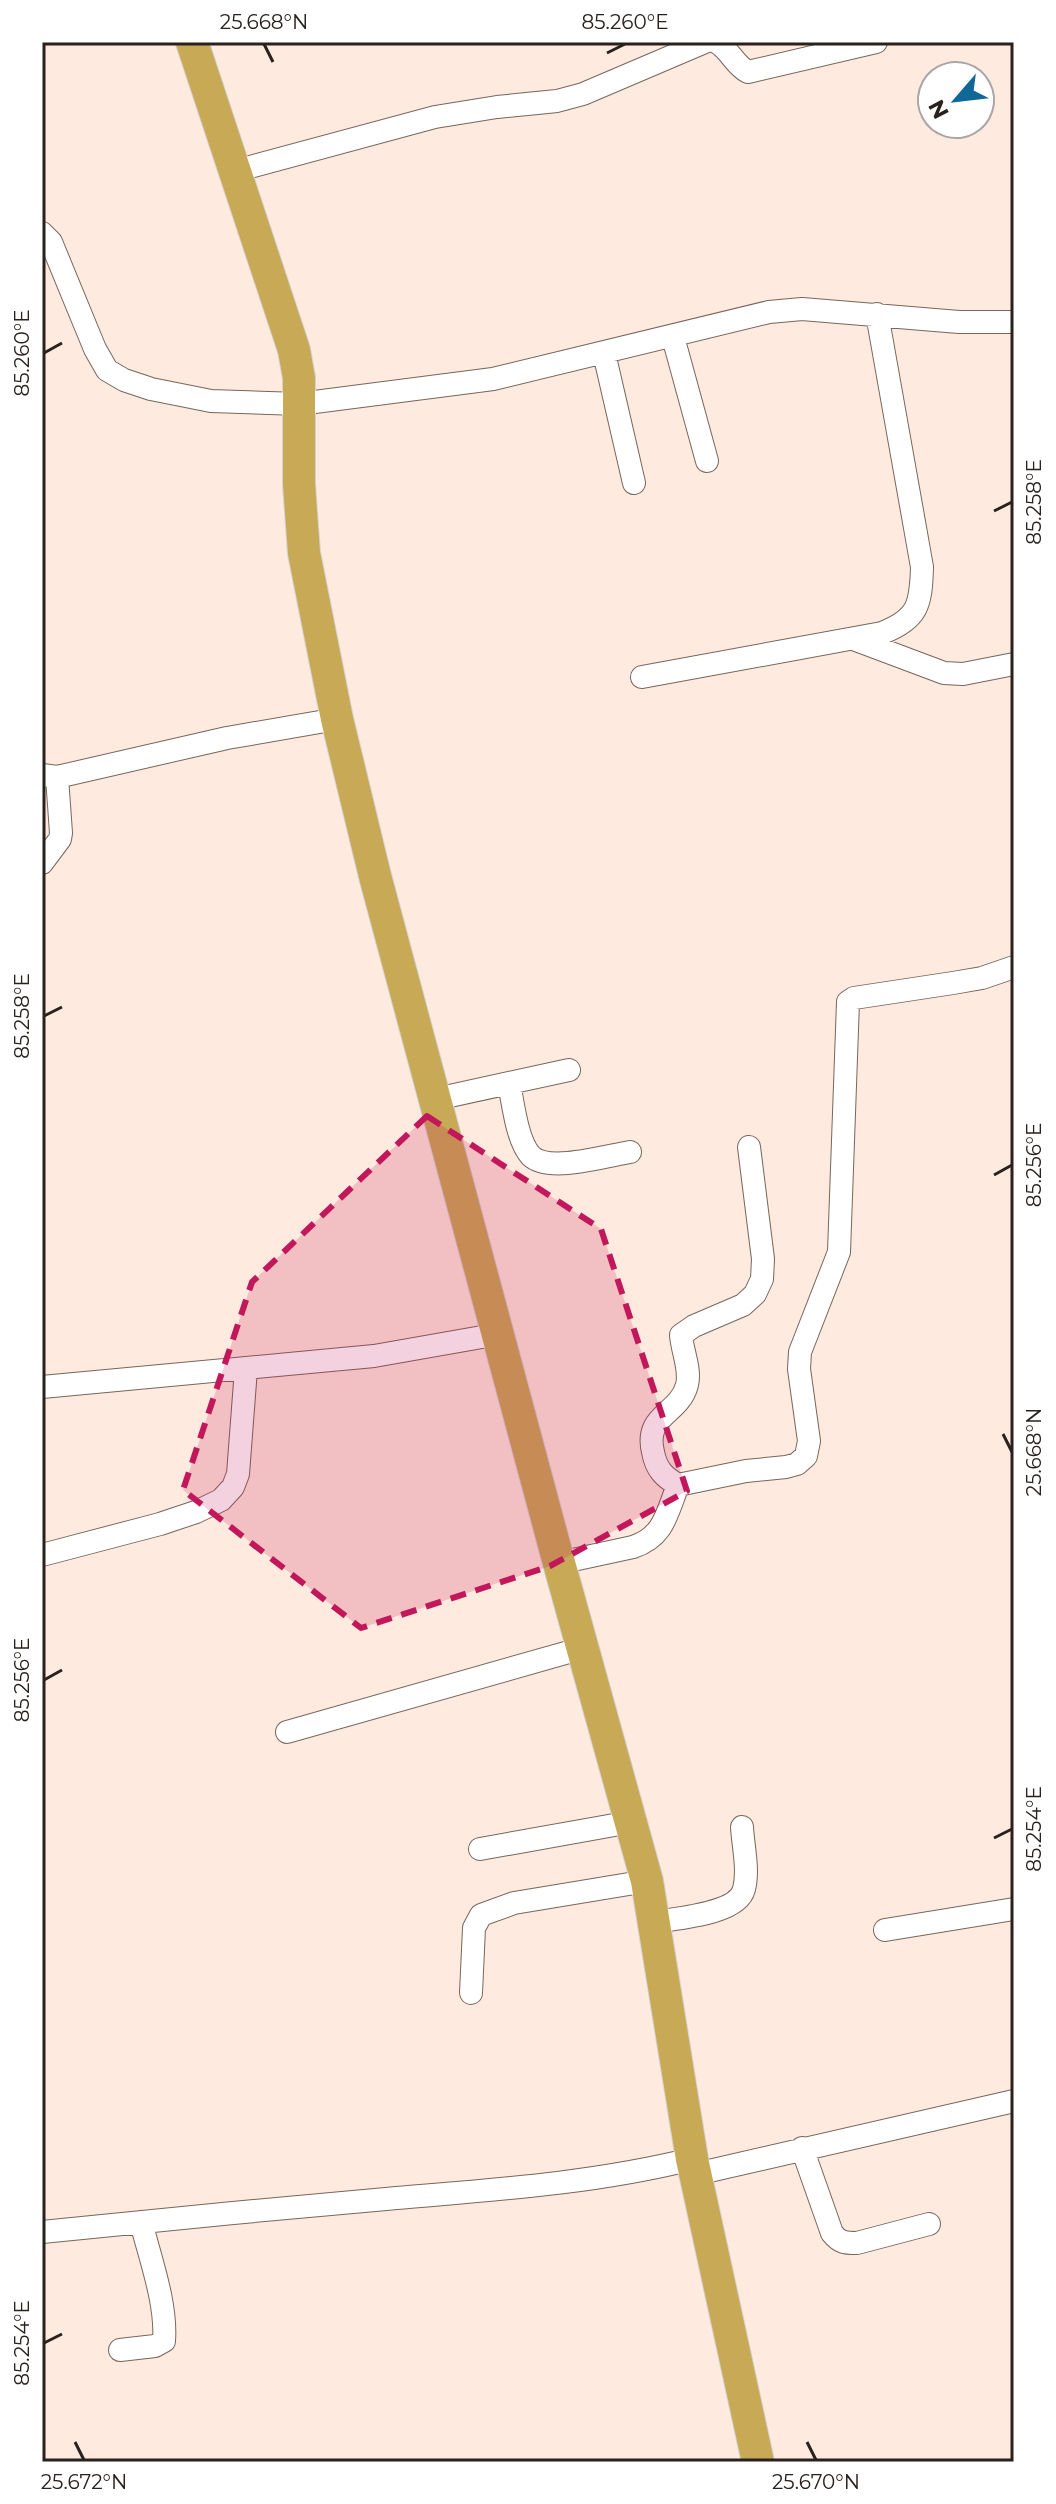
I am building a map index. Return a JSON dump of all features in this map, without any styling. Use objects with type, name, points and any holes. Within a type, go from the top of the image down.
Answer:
[{"type":"highway","points":[[192,42],[294,350],[299,378],[299,484],[304,553],[337,719],[375,876],[647,1881],[694,2166],[758,2462]]},
{"type":"street","points":[[235,171],[435,117],[557,101],[583,94],[705,42]]},
{"type":"street","points":[[716,42],[748,72],[876,42]]},
{"type":"street","points":[[42,233],[51,242],[95,349],[107,370],[124,380],[151,389],[211,401],[299,404],[493,379],[769,312],[802,309],[959,322],[1014,322]]},
{"type":"street","points":[[642,677],[882,633],[901,626],[913,613],[921,594],[922,567],[877,314]]},
{"type":"street","points":[[673,337],[707,461]]},
{"type":"street","points":[[604,353],[634,483]]},
{"type":"street","points":[[855,639],[944,673],[963,674],[1014,664]]},
{"type":"street","points":[[42,863],[61,833],[49,776],[242,735],[337,719]]},
{"type":"street","points":[[749,1147],[763,1259],[762,1279],[755,1294],[743,1305],[694,1326],[681,1335],[688,1384],[680,1400],[656,1424],[650,1440],[659,1470],[678,1485],[746,1471],[786,1467],[797,1464],[806,1456],[809,1441],[799,1369],[800,1352],[839,1252],[848,1002],[854,998],[982,978],[1014,967]]},
{"type":"street","points":[[436,1099],[569,1070]]},
{"type":"street","points":[[509,1083],[522,1141],[530,1155],[542,1163],[557,1164],[630,1152]]},
{"type":"street","points":[[42,1387],[374,1356],[499,1334]]},
{"type":"street","points":[[42,1555],[160,1524],[221,1500],[233,1487],[238,1474],[246,1369]]},
{"type":"street","points":[[559,1563],[644,1543],[660,1530],[678,1485]]},
{"type":"street","points":[[287,1732],[583,1648]]},
{"type":"street","points":[[480,1849],[631,1822]]},
{"type":"street","points":[[655,1922],[719,1910],[736,1903],[744,1893],[746,1878],[742,1827]]},
{"type":"street","points":[[471,1993],[474,1928],[481,1915],[514,1903],[647,1881]]},
{"type":"street","points":[[885,1930],[1014,1909]]},
{"type":"street","points":[[42,2232],[568,2183],[802,2148],[1014,2101]]},
{"type":"street","points":[[802,2148],[832,2233],[838,2240],[857,2243],[929,2224]]},
{"type":"street","points":[[120,2350],[155,2346],[164,2341],[156,2281],[141,2222]]},
{"type":"highlighted area","points":[[427,1116],[601,1229],[687,1491],[550,1566],[361,1628],[183,1490],[252,1282]]}]
